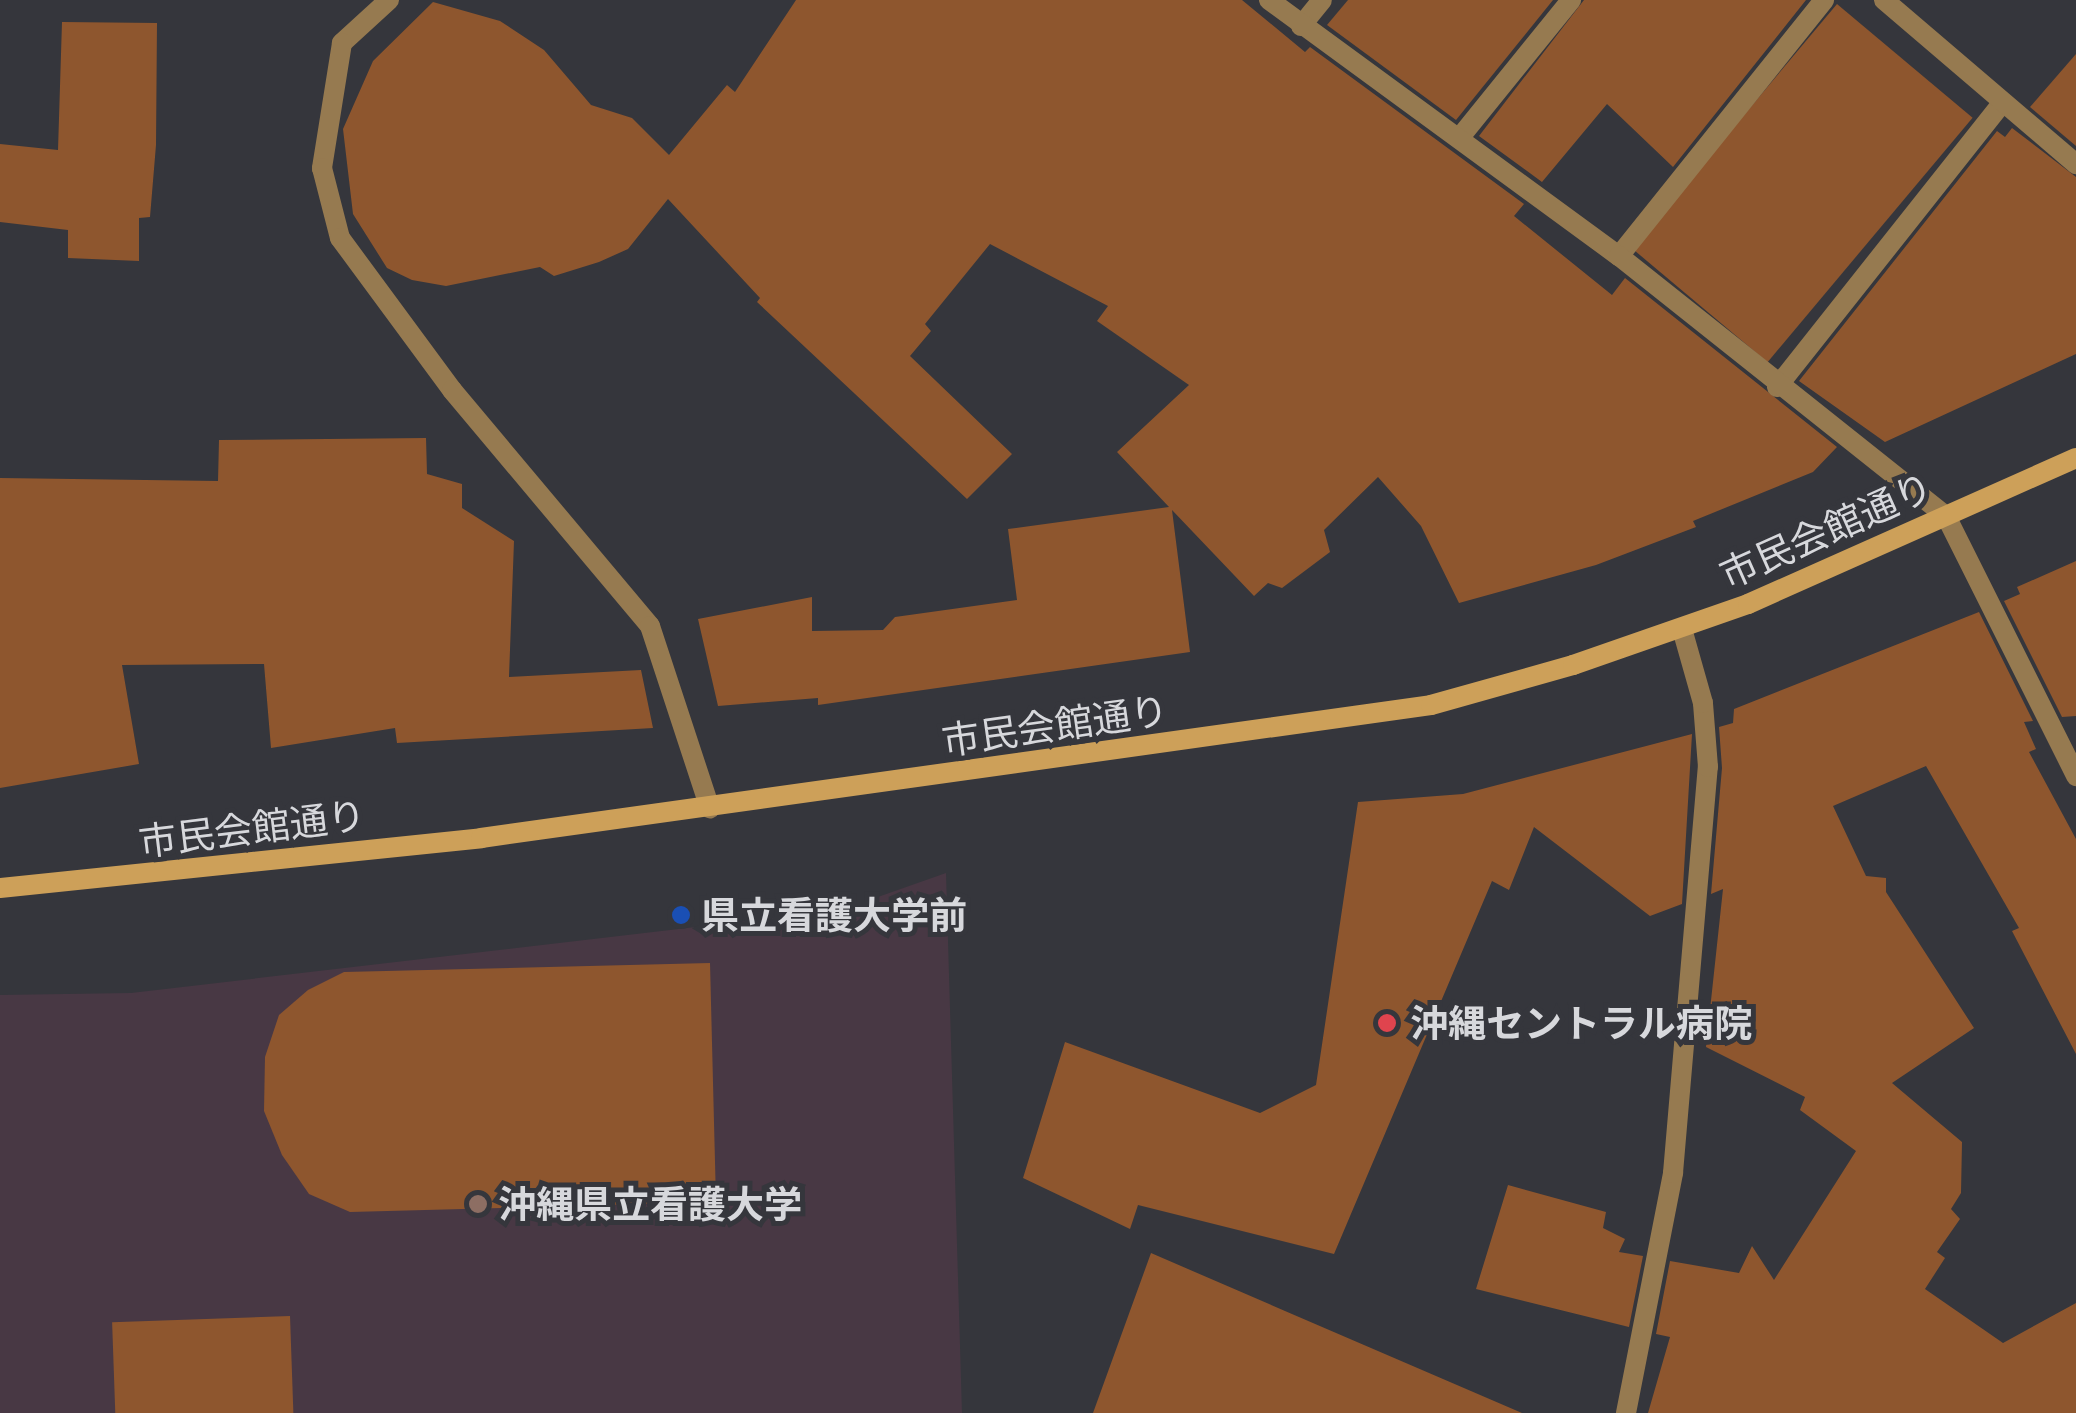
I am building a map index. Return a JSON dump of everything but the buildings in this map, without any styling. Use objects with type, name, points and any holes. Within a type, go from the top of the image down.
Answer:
[{"type":"main road","name":"市民会館通り","points":[[0,888],[710,808],[1374,715],[1481,694],[1682,629],[2076,458]]},
{"type":"street","points":[[389,0],[342,43],[322,168],[340,238],[452,390],[650,626],[710,808]]},
{"type":"street","points":[[1269,0],[1619,256],[1776,387],[1946,516],[2076,776]]},
{"type":"street","points":[[1301,26],[1322,0]]},
{"type":"street","points":[[1460,136],[1571,0]]},
{"type":"street","points":[[1619,256],[1824,0]]},
{"type":"street","points":[[1884,0],[2001,104],[2076,164]]},
{"type":"street","points":[[1776,387],[2001,104]]},
{"type":"street","points":[[1626,1413],[1673,1173],[1708,767],[1703,702],[1682,629]]},
{"type":"shaded area","name":"沖縄県立看護大学","points":[[946,873],[962,1413],[0,1413],[0,995],[131,993],[841,910]]},
{"type":"place","name":"県立看護大学前","points":[[681,915]]},
{"type":"place","name":"沖縄セントラル病院","points":[[1387,1023]]},
{"type":"place","name":"沖縄県立看護大学","points":[[478,1204]]}]
